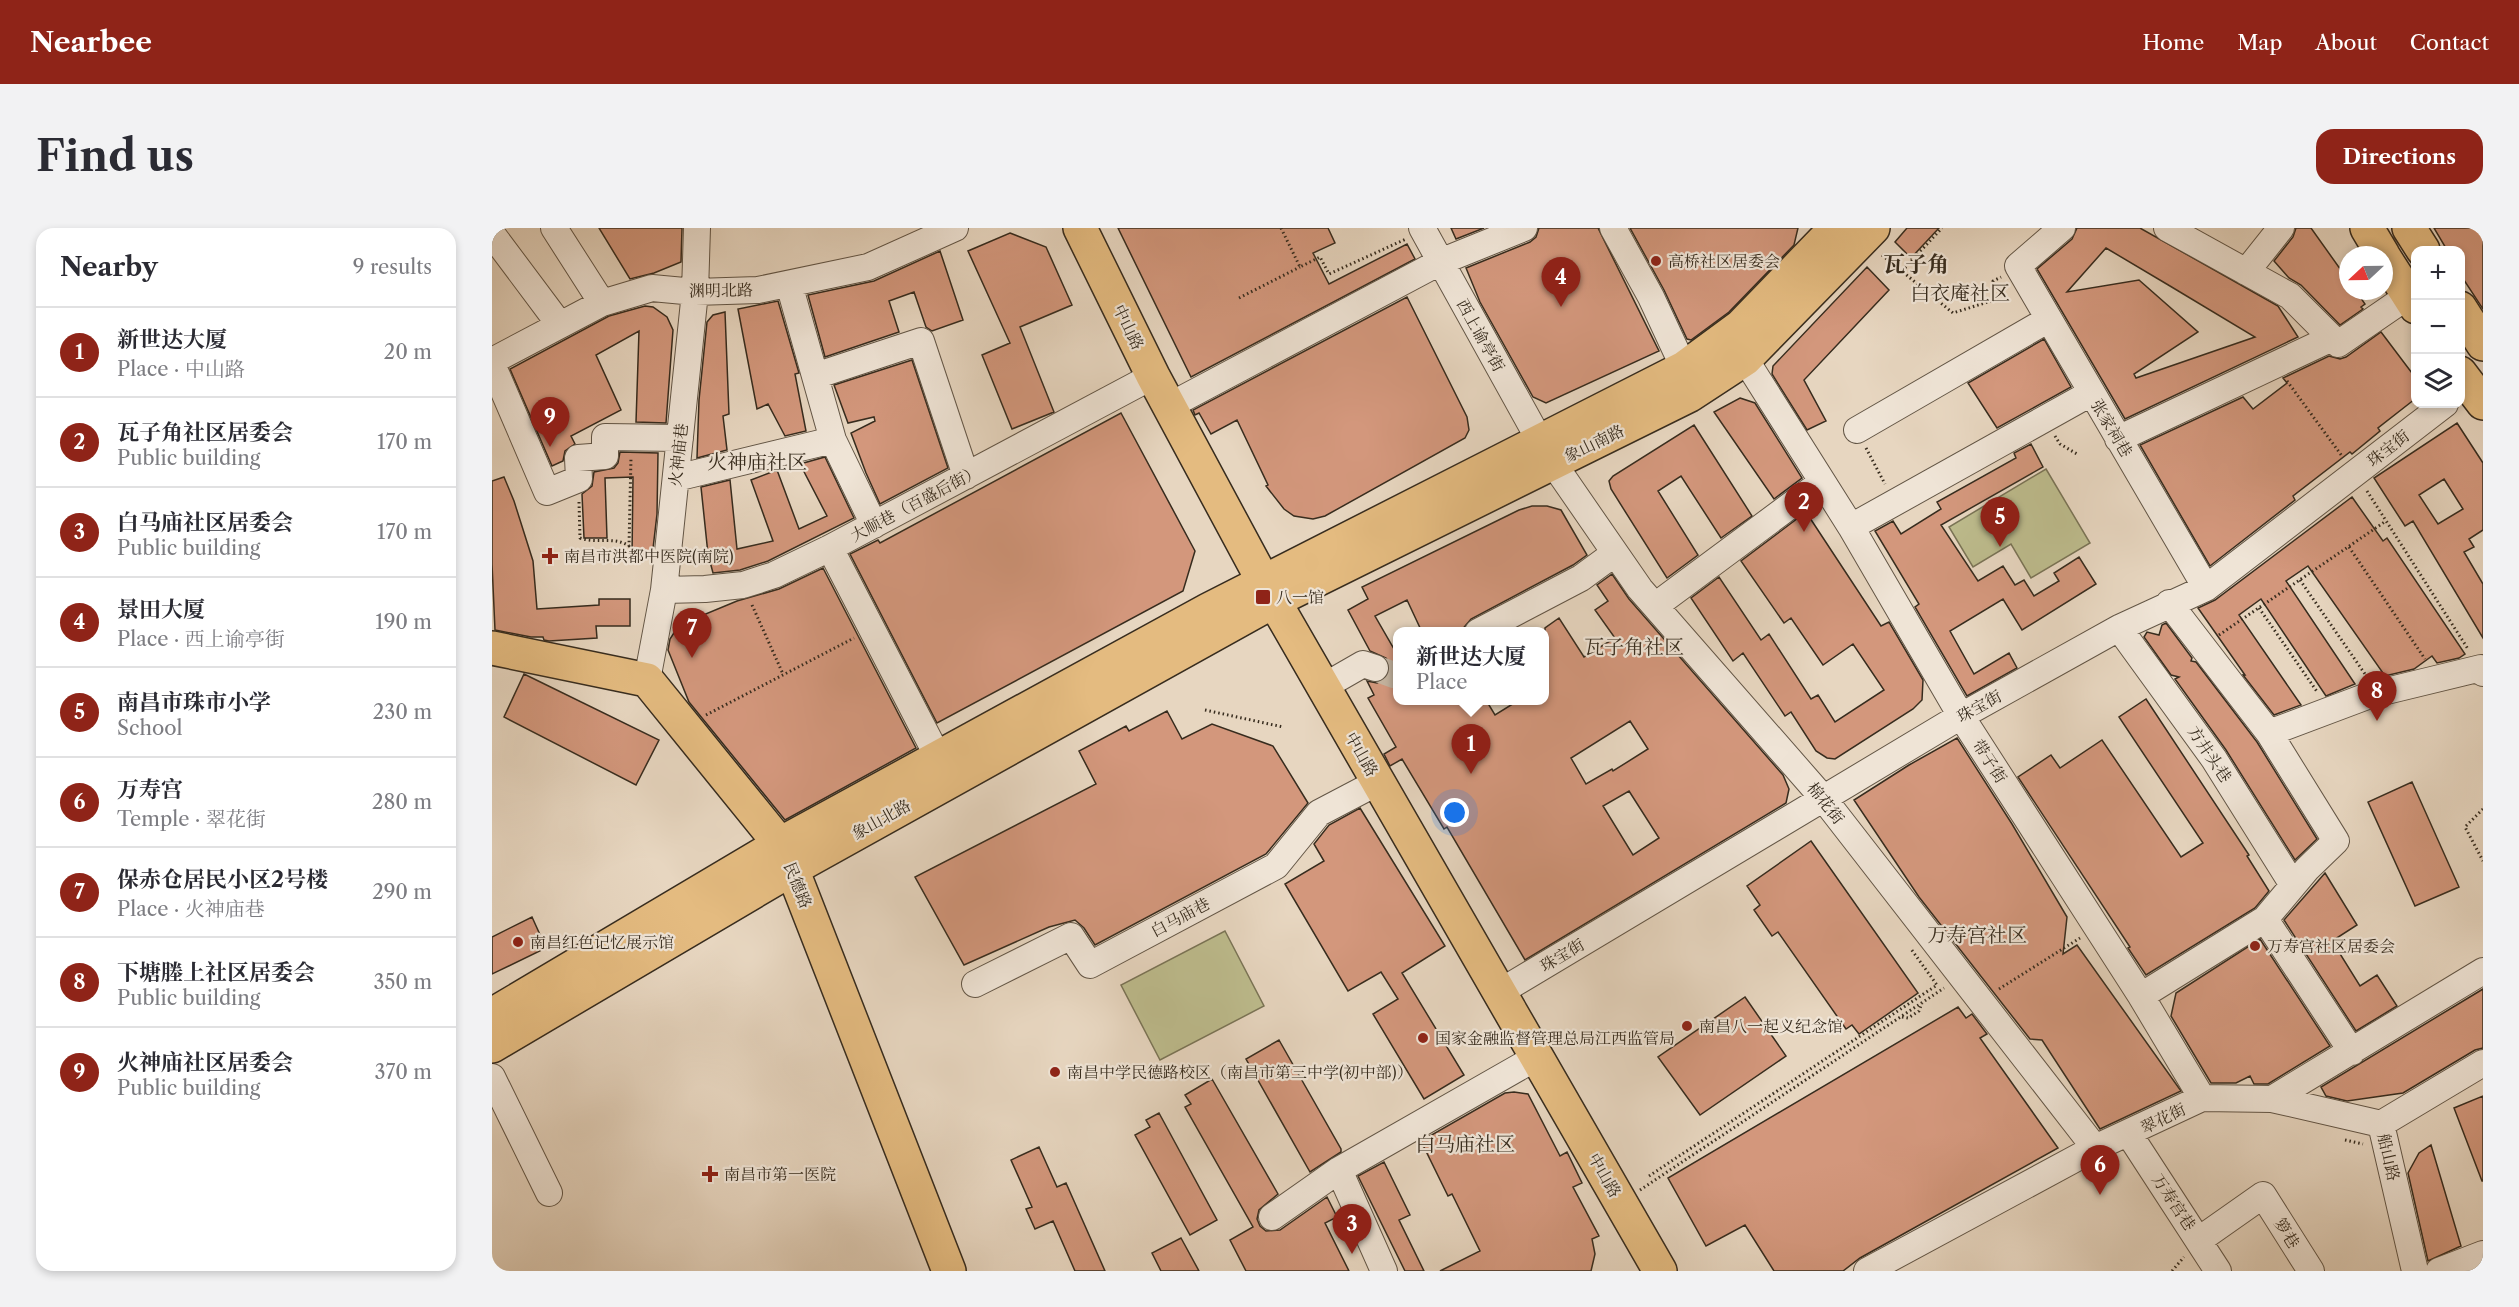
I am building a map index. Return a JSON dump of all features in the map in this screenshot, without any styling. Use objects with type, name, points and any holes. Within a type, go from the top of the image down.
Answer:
[{"type":"main road","name":"中山路","points":[[1080,228],[1153,376],[1269,591],[1660,1271]]},
{"type":"main road","points":[[2367,228],[2377,246]]},
{"type":"main road","points":[[2409,228],[2420,246]]},
{"type":"main road","name":"象山南路","points":[[1269,591],[1546,452],[1684,368],[1741,326],[1844,232]]},
{"type":"main road","name":"象山南路","points":[[1546,452],[1690,395],[1745,359],[1844,232]]},
{"type":"main road","points":[[2393,272],[2411,302]]},
{"type":"main road","points":[[2465,316],[2483,344]]},
{"type":"main road","name":"象山北路","points":[[786,856],[938,757],[1269,591]]},
{"type":"main road","name":"象山北路","points":[[492,1022],[786,856],[1269,591]]},
{"type":"main road","points":[[492,648],[647,680]]},
{"type":"main road","name":"民德路","points":[[647,680],[786,856],[949,1271]]},
{"type":"street","points":[[554,228],[602,303]]},
{"type":"street","name":"火神庙巷","points":[[647,680],[664,590],[695,292],[697,228]]},
{"type":"street","name":"渊明北路","points":[[492,362],[602,303],[652,288],[695,292],[758,290],[789,284],[868,267],[955,228]]},
{"type":"street","points":[[1169,406],[1440,262],[1524,228]]},
{"type":"street","points":[[1613,228],[1651,297],[1684,368]]},
{"type":"street","points":[[2019,267],[2062,228]]},
{"type":"street","points":[[2167,228],[2290,296],[2338,344],[2411,302]]},
{"type":"street","points":[[2246,272],[2281,228]]},
{"type":"street","name":"西上谕亭街","points":[[1423,229],[1546,452]]},
{"type":"street","points":[[492,234],[560,325]]},
{"type":"street","name":"张家祠巷","points":[[2019,267],[2206,588]]},
{"type":"street","points":[[789,284],[833,440],[874,525]]},
{"type":"street","points":[[1857,430],[2049,319]]},
{"type":"street","points":[[2118,439],[2332,338]]},
{"type":"street","points":[[815,375],[921,341],[966,476]]},
{"type":"street","name":"带子街","points":[[1745,359],[1851,527],[1961,716],[2141,996],[2202,1098]]},
{"type":"street","points":[[492,362],[548,492],[579,479],[578,458],[605,456],[604,437],[680,438]]},
{"type":"street","name":"大顺巷（百盛后街）","points":[[664,590],[743,585],[774,575],[874,525],[1153,376]]},
{"type":"street","points":[[1851,527],[2091,393]]},
{"type":"street","name":"珠宝街","points":[[1500,993],[1961,716],[2119,628],[2169,603],[2206,588],[2441,408]]},
{"type":"street","points":[[676,478],[833,440]]},
{"type":"street","name":"棉花街","points":[[1546,452],[1615,553],[1655,606],[1823,798],[2095,1148]]},
{"type":"street","points":[[1655,606],[1822,482]]},
{"type":"street","points":[[830,548],[938,757]]},
{"type":"street","points":[[1488,627],[1581,578],[1615,553]]},
{"type":"street","points":[[2141,996],[2265,919],[2293,885],[2336,841],[2269,734],[2169,603]]},
{"type":"street","name":"方井头巷","points":[[2119,628],[2214,759],[2293,885]]},
{"type":"street","points":[[1323,687],[1363,663],[1375,668]]},
{"type":"street","points":[[2269,734],[2378,693],[2438,678],[2482,671]]},
{"type":"street","name":"白马庙巷","points":[[975,984],[1071,936],[1090,964],[1276,866],[1319,813],[1378,782]]},
{"type":"street","points":[[2265,919],[2352,1052]]},
{"type":"street","points":[[2272,1099],[2483,971]]},
{"type":"street","points":[[1272,1217],[1339,1170],[1537,1057]]},
{"type":"street","name":"船山路","points":[[2415,1271],[2381,1124],[2483,1063]]},
{"type":"street","points":[[492,1077],[549,1193]]},
{"type":"street","name":"翠花街","points":[[1867,1271],[2095,1148],[2202,1098],[2272,1099],[2312,1113],[2381,1124]]},
{"type":"street","name":"万寿宫巷","points":[[2129,1134],[2218,1271]]},
{"type":"street","points":[[1339,1170],[1384,1271]]},
{"type":"street","name":"箩巷","points":[[2199,1240],[2263,1195],[2311,1271]]},
{"type":"street","points":[[2439,1271],[2482,1260]]},
{"type":"path","points":[[1281,228],[1300,267]]},
{"type":"path","points":[[1902,271],[1942,228]]},
{"type":"path","points":[[1239,298],[1320,257],[1329,274],[1423,229]]},
{"type":"path","points":[[1844,232],[1902,271],[1953,313],[1994,300],[1993,282],[2019,267]]},
{"type":"path","points":[[2275,365],[2355,473],[2482,671]]},
{"type":"path","points":[[2044,419],[2060,444],[2077,454]]},
{"type":"path","points":[[1857,430],[1895,503]]},
{"type":"path","points":[[579,479],[580,538],[592,542],[611,540],[629,546],[632,438]]},
{"type":"path","points":[[2202,647],[2386,521]]},
{"type":"path","points":[[2349,547],[2438,678]]},
{"type":"path","points":[[2300,580],[2378,693]]},
{"type":"path","points":[[743,585],[783,674]]},
{"type":"path","points":[[2259,608],[2330,710]]},
{"type":"path","points":[[685,726],[872,629]]},
{"type":"path","points":[[1205,710],[1284,727]]},
{"type":"path","points":[[2483,809],[2465,827],[2483,861]]},
{"type":"path","points":[[1980,1000],[2096,927]]},
{"type":"path","points":[[1649,1176],[1937,985],[1909,947]]},
{"type":"path","points":[[1621,1202],[1962,977]]},
{"type":"shaded area","points":[[2046,469],[2090,543],[2031,578],[2011,544],[1973,567],[1949,527]]},
{"type":"shaded area","points":[[1225,931],[1264,1006],[1160,1060],[1121,985]]},
{"type":"building","points":[[599,228],[682,228],[681,262],[654,273],[630,279]]},
{"type":"building","points":[[1118,228],[1328,228],[1335,243],[1313,253],[1329,284],[1407,244],[1415,259],[1191,377]]},
{"type":"building","points":[[1451,228],[1484,228],[1456,239]]},
{"type":"building","points":[[1539,228],[1598,228],[1659,351],[1546,403],[1533,397],[1480,302],[1466,268],[1530,242],[1536,237]]},
{"type":"building","points":[[1630,228],[1798,228],[1794,245],[1729,312],[1691,340],[1687,339],[1664,290]]},
{"type":"building","points":[[1907,228],[1939,228],[1911,258],[1895,242]]},
{"type":"building","points":[[2077,228],[2140,228],[2278,306],[2298,337],[2125,419],[2037,269],[2072,239]],"holes":[[[2106,248],[2255,337],[2136,378],[2134,374],[2198,332],[2139,280],[2067,292]]]},
{"type":"building","points":[[2296,228],[2311,228],[2339,267],[2339,300],[2362,300],[2365,304],[2361,307],[2363,309],[2340,325],[2301,285],[2289,278],[2274,261],[2293,237]]},
{"type":"building","points":[[2434,228],[2483,228],[2483,309],[2465,282],[2465,246],[2445,246]]},
{"type":"building","points":[[1010,233],[1046,247],[1072,305],[1020,327],[1054,412],[1012,429],[982,355],[1010,343],[968,251]]},
{"type":"building","points":[[940,251],[963,320],[932,331],[926,327],[914,292],[889,301],[899,332],[825,357],[808,295],[874,281]]},
{"type":"building","points":[[1867,267],[1889,290],[1804,380],[1826,421],[1807,430],[1772,374],[1773,366]]},
{"type":"building","points":[[1407,297],[1467,417],[1469,430],[1465,438],[1325,516],[1313,519],[1294,516],[1284,509],[1266,486],[1268,485],[1237,420],[1211,434],[1199,413],[1195,415],[1193,410]]},
{"type":"building","points":[[778,301],[799,373],[795,374],[806,431],[785,436],[768,404],[757,409],[738,309]]},
{"type":"building","points":[[645,306],[653,307],[667,317],[673,330],[666,423],[636,422],[639,331],[596,355],[621,410],[571,436],[575,444],[565,451],[563,461],[552,466],[510,369],[609,316]]},
{"type":"building","points":[[725,312],[729,414],[723,416],[727,450],[697,458],[699,400],[707,322],[713,315]]},
{"type":"building","points":[[2381,332],[2411,372],[2411,402],[2378,428],[2380,431],[2352,454],[2350,452],[2293,496],[2295,500],[2210,566],[2140,445],[2243,397],[2253,409],[2287,383],[2283,378],[2329,356],[2340,359]]},
{"type":"building","points":[[2044,339],[2071,387],[1997,428],[1968,383]]},
{"type":"building","points":[[912,360],[948,468],[880,504],[851,433],[875,421],[874,417],[848,423],[834,385]]},
{"type":"building","points":[[1740,398],[1755,403],[1802,478],[1774,499],[1714,412]]},
{"type":"building","points":[[1121,413],[1195,551],[1183,591],[937,723],[850,554],[878,540],[880,543]]},
{"type":"building","points":[[2457,423],[2483,463],[2483,530],[2469,539],[2474,547],[2464,552],[2483,584],[2483,638],[2413,521],[2405,526],[2374,478]],"holes":[[[2444,479],[2463,509],[2438,524],[2419,495]]]},
{"type":"building","points":[[1694,425],[1752,516],[1721,538],[1681,476],[1658,491],[1698,555],[1667,578],[1611,489],[1609,481],[1613,476]]},
{"type":"building","points":[[2031,444],[2043,467],[1941,525],[1978,581],[2003,566],[2015,585],[2024,580],[2034,596],[2059,581],[2054,573],[2079,557],[2096,584],[2022,630],[2003,599],[1950,631],[1974,674],[2009,653],[2017,668],[1967,696],[1915,607],[1919,604],[1875,531],[1893,521],[1901,534],[1941,509],[1937,502],[2016,458],[2014,453]]},
{"type":"building","points":[[620,452],[658,453],[657,514],[652,557],[632,557],[633,477],[605,478],[607,538],[584,538],[582,494],[592,486],[594,472],[614,468],[618,463]]},
{"type":"building","points":[[825,457],[854,518],[768,561],[740,570],[713,573],[708,554],[701,487],[730,480],[737,549],[773,541],[751,480],[777,470],[799,529],[827,516],[800,464]]},
{"type":"building","points":[[504,477],[533,561],[537,609],[599,605],[599,599],[630,599],[630,626],[596,626],[597,638],[549,641],[544,640],[543,637],[495,630],[492,481]]},
{"type":"building","points":[[2352,497],[2383,541],[2387,538],[2465,654],[2459,658],[2437,663],[2432,656],[2414,669],[2385,676],[2308,566],[2286,581],[2355,684],[2326,696],[2261,599],[2239,615],[2301,705],[2274,715],[2243,675],[2245,675],[2198,608],[2215,600]]},
{"type":"building","points":[[1532,506],[1547,506],[1561,510],[1587,555],[1573,565],[1471,619],[1464,627],[1420,627],[1407,600],[1375,616],[1393,647],[1393,705],[1489,705],[1495,715],[1511,705],[1549,705],[1549,627],[1546,627],[1559,618],[1584,657],[1615,638],[1595,610],[1608,601],[1597,585],[1612,574],[1629,599],[1783,775],[1789,789],[1786,803],[1525,960],[1447,827],[1444,829],[1402,759],[1390,766],[1384,754],[1396,747],[1368,698],[1374,695],[1367,681],[1377,683],[1384,680],[1389,672],[1390,664],[1386,658],[1370,651],[1348,610],[1368,599],[1362,587],[1519,510]],"holes":[[[1630,721],[1648,749],[1613,771],[1612,769],[1586,784],[1571,758]],[[1629,791],[1659,838],[1633,855],[1603,806]]]},
{"type":"building","points":[[1806,512],[1881,626],[1889,622],[1923,680],[1922,700],[1913,709],[1835,759],[1827,758],[1816,751],[1791,712],[1785,716],[1743,653],[1733,661],[1691,598],[1719,577],[1761,640],[1769,634],[1811,699],[1818,695],[1835,722],[1884,690],[1853,644],[1823,665],[1791,618],[1784,623],[1741,561]]},
{"type":"building","points":[[823,568],[916,748],[785,820],[689,702],[668,650],[670,639],[679,625],[737,601],[779,589]]},
{"type":"building","points":[[2166,623],[2192,658],[2191,661],[2196,662],[2257,742],[2317,839],[2295,860],[2226,750],[2175,679],[2179,677],[2171,675],[2144,637],[2147,632],[2159,635],[2162,625]]},
{"type":"building","points":[[524,674],[659,740],[636,785],[504,717]]},
{"type":"building","points":[[2146,699],[2249,855],[2247,856],[2269,891],[2255,908],[2146,975],[2018,777],[2051,755],[2060,768],[2102,740],[2181,857],[2203,843],[2119,717]]},
{"type":"building","points":[[1167,711],[1182,739],[1212,724],[1273,746],[1308,803],[1266,854],[1095,945],[1084,928],[1075,920],[1049,927],[964,965],[915,877],[1096,784],[1079,751],[1126,726],[1129,731]]},
{"type":"building","points":[[1957,738],[2012,824],[2067,917],[2063,954],[2077,945],[2181,1091],[2100,1129],[2042,1040],[2030,1039],[1919,897],[1854,800]]},
{"type":"building","points":[[2412,782],[2459,887],[2415,906],[2368,802]]},
{"type":"building","points":[[1360,808],[1445,946],[1402,973],[1464,1075],[1424,1099],[1373,1014],[1398,999],[1381,972],[1348,991],[1285,884],[1324,861],[1314,844],[1329,825]]},
{"type":"building","points":[[1811,841],[1918,993],[1859,1034],[1852,1025],[1846,1029],[1778,932],[1772,936],[1754,910],[1760,905],[1747,886]]},
{"type":"building","points":[[2325,873],[2357,925],[2332,941],[2360,986],[2377,975],[2397,1006],[2356,1031],[2284,920]]},
{"type":"building","name":"南昌红色记忆展示馆","points":[[532,917],[546,948],[492,974],[492,937]]},
{"type":"building","points":[[2260,939],[2330,1046],[2268,1084],[2254,1084],[2250,1076],[2236,1083],[2211,1083],[2171,1016],[2176,993]]},
{"type":"building","points":[[2483,989],[2483,1048],[2475,1050],[2403,1093],[2347,1101],[2326,1096],[2321,1087]]},
{"type":"building","points":[[1745,997],[1786,1056],[1700,1115],[1658,1057]]},
{"type":"building","points":[[1958,1007],[1966,1018],[1972,1014],[1987,1034],[1980,1038],[2058,1148],[1860,1258],[1843,1271],[1774,1271],[1745,1225],[1706,1246],[1668,1178]]},
{"type":"building","points":[[1279,1040],[1341,1149],[1341,1152],[1310,1172],[1246,1059]]},
{"type":"building","points":[[1212,1079],[1278,1194],[1259,1210],[1257,1219],[1260,1226],[1266,1231],[1280,1230],[1327,1197],[1337,1217],[1325,1223],[1349,1271],[1246,1271],[1230,1240],[1253,1227],[1185,1107],[1191,1104],[1185,1095]]},
{"type":"building","points":[[1505,1093],[1528,1094],[1560,1156],[1567,1152],[1582,1183],[1573,1187],[1599,1236],[1592,1239],[1595,1254],[1591,1271],[1440,1271],[1480,1251],[1452,1194],[1448,1196],[1421,1141]]},
{"type":"building","points":[[2483,1096],[2483,1181],[2482,1181],[2454,1108]]},
{"type":"building","points":[[1159,1113],[1217,1220],[1190,1235],[1135,1135],[1150,1127],[1146,1120]]},
{"type":"building","points":[[2431,1145],[2461,1246],[2428,1261],[2408,1173],[2419,1153]]},
{"type":"building","points":[[1039,1147],[1057,1187],[1066,1183],[1105,1271],[1075,1271],[1053,1221],[1035,1229],[1026,1209],[1032,1207],[1011,1160]]},
{"type":"building","points":[[1384,1162],[1410,1215],[1399,1220],[1424,1271],[1405,1271],[1358,1176]]},
{"type":"building","points":[[1181,1238],[1199,1271],[1161,1271],[1152,1253]]},
{"type":"tunnel","points":[[1375,668],[1393,675]]},
{"type":"place","name":"高桥社区居委会","points":[[1656,261]]},
{"type":"place","name":"景田大厦","points":[[1561,307]]},
{"type":"place","name":"火神庙社区居委会","points":[[550,447]]},
{"type":"place","name":"瓦子角社区居委会","points":[[1804,532]]},
{"type":"place","name":"南昌市珠市小学","points":[[2000,547]]},
{"type":"place","name":"南昌市洪都中医院(南院)","points":[[550,556]]},
{"type":"place","name":"八一馆","points":[[1263,597]]},
{"type":"place","name":"保赤仓居民小区2号楼","points":[[692,658]]},
{"type":"place","name":"下塘塍上社区居委会","points":[[2377,721]]},
{"type":"place","name":"新世达大厦","points":[[1471,774]]},
{"type":"place","name":"南昌红色记忆展示馆","points":[[518,942]]},
{"type":"place","name":"万寿宫社区居委会","points":[[2255,946]]},
{"type":"place","name":"南昌八一起义纪念馆","points":[[1687,1026]]},
{"type":"place","name":"国家金融监督管理总局江西监管局","points":[[1423,1038]]},
{"type":"place","name":"南昌中学民德路校区（南昌市第三中学(初中部)）","points":[[1055,1072]]},
{"type":"place","name":"南昌市第一医院","points":[[710,1174]]},
{"type":"place","name":"万寿宫","points":[[2100,1195]]},
{"type":"place","name":"白马庙社区居委会","points":[[1352,1254]]},
{"type":"district","name":"瓦子角","points":[[1916,264]]},
{"type":"district","name":"白衣庵社区","points":[[1960,293]]},
{"type":"district","name":"火神庙社区","points":[[757,462]]},
{"type":"district","name":"瓦子角社区","points":[[1634,647]]},
{"type":"district","name":"万寿宫社区","points":[[1977,935]]},
{"type":"district","name":"白马庙社区","points":[[1465,1144]]}]
